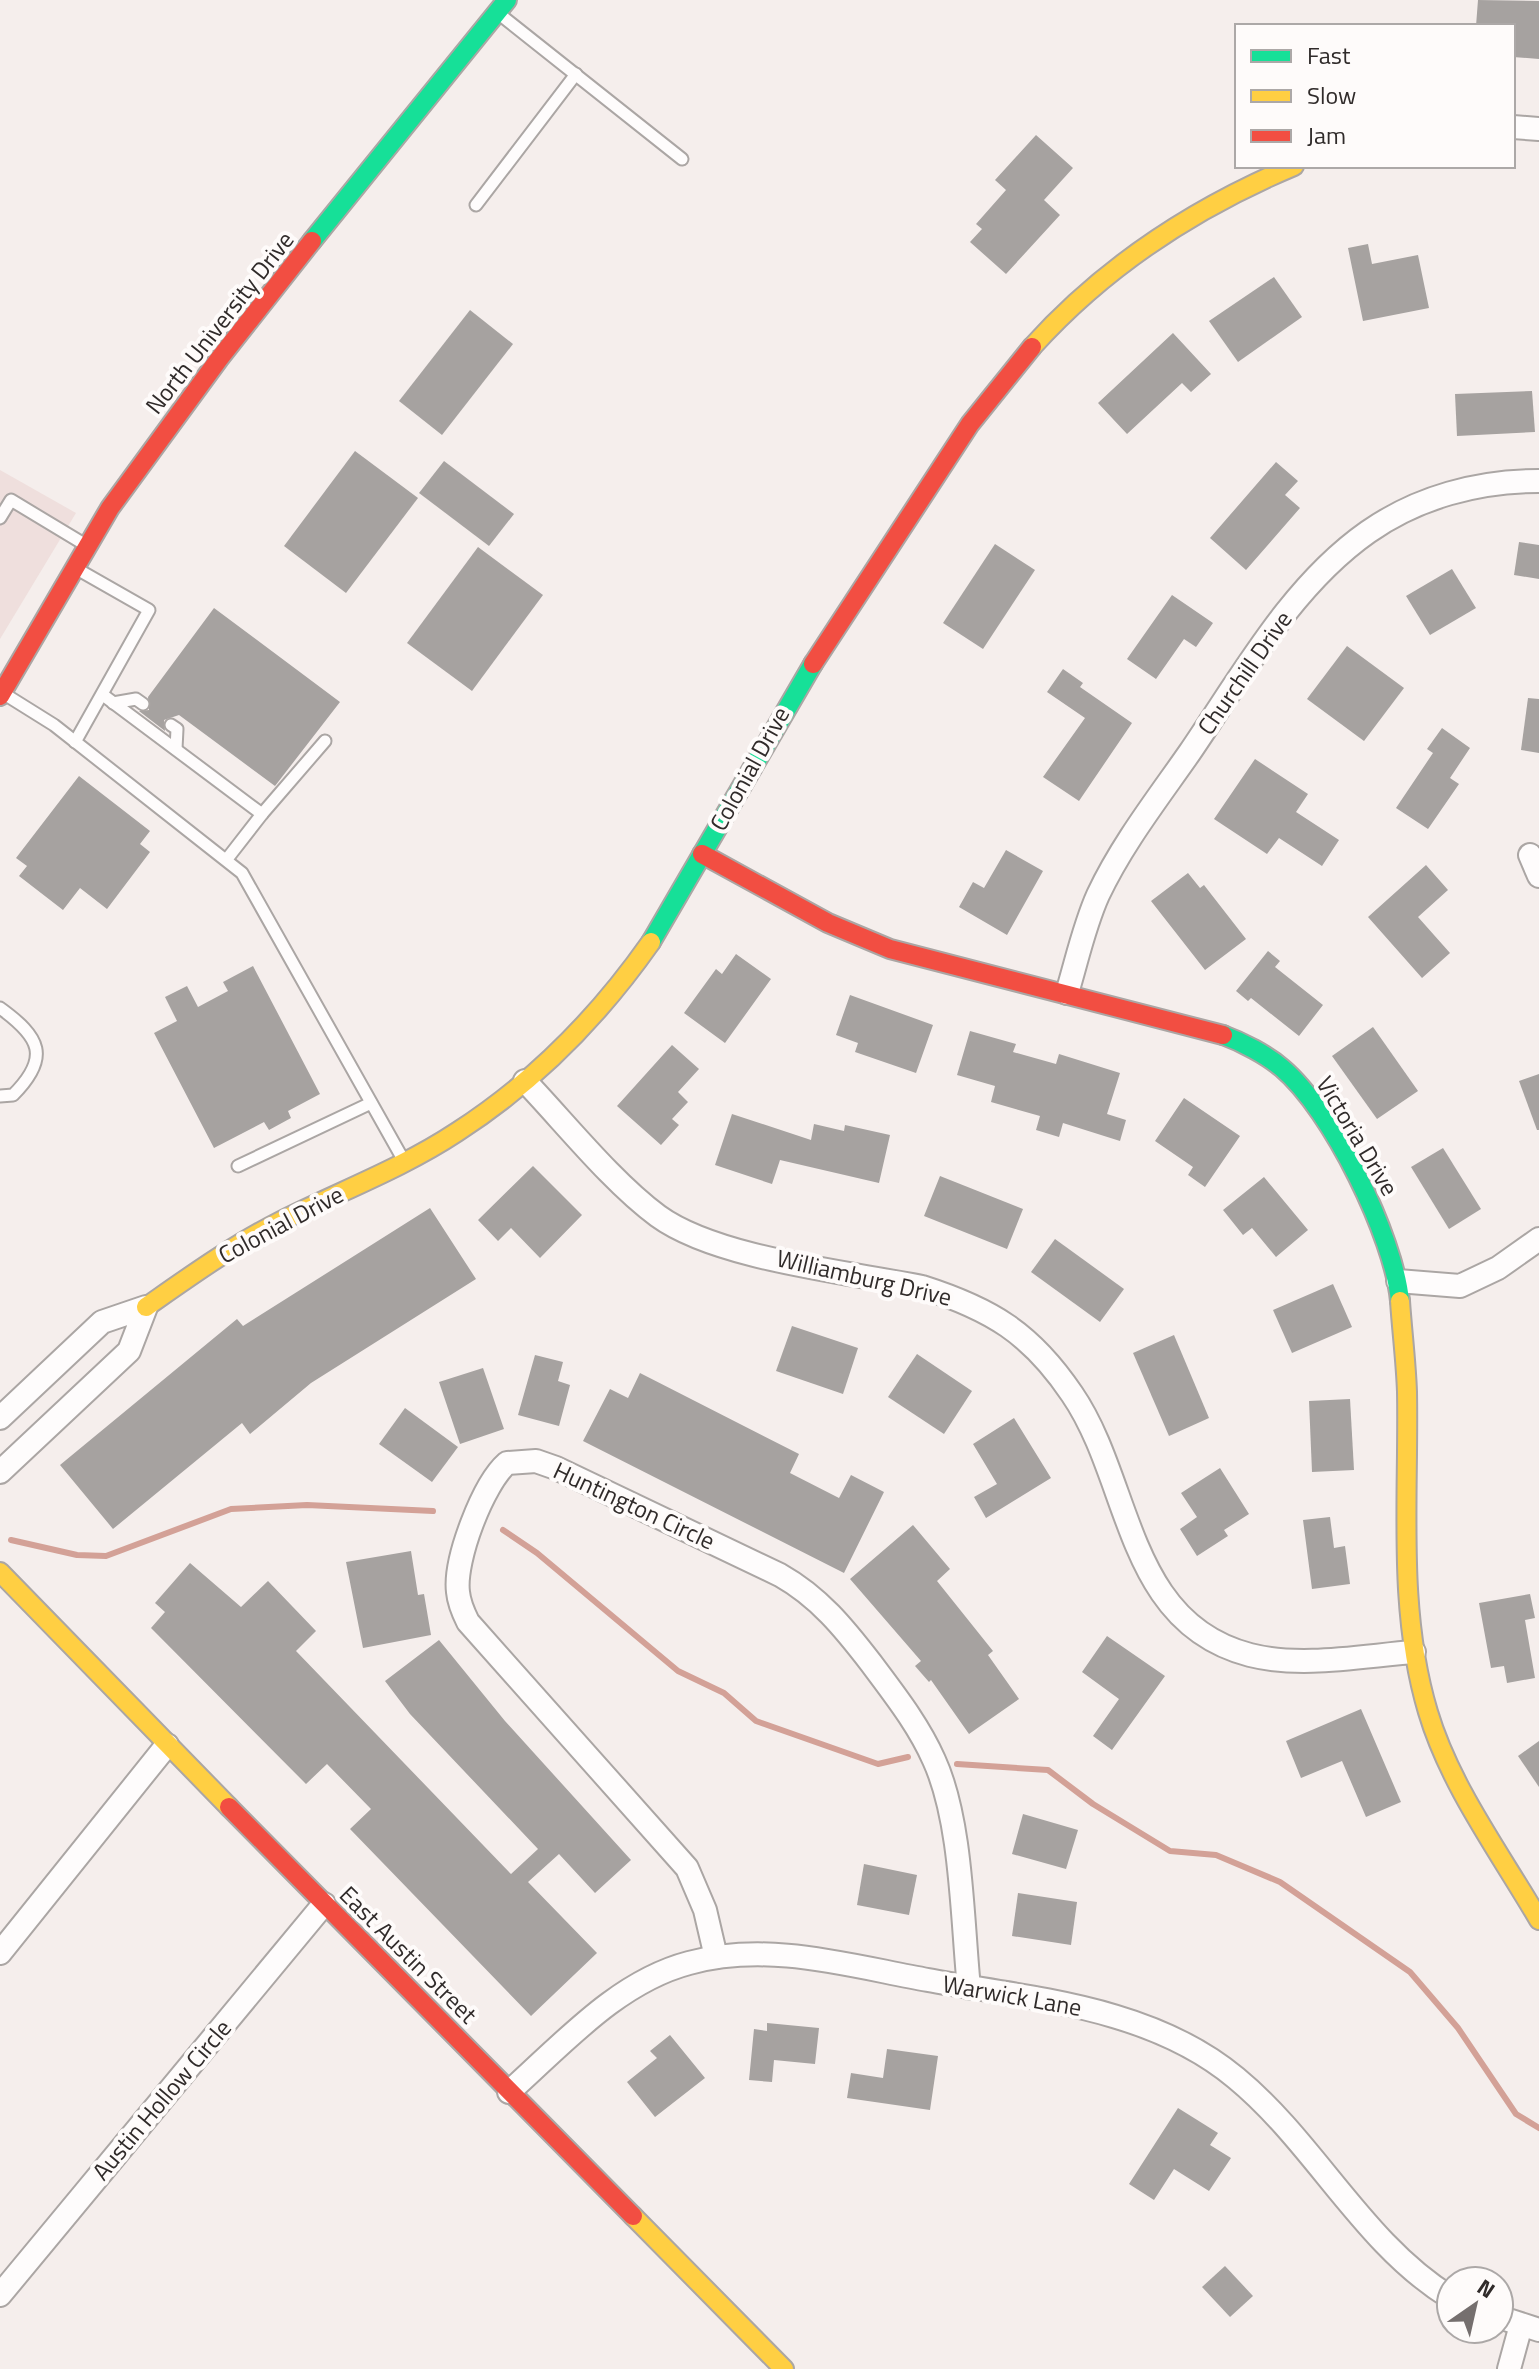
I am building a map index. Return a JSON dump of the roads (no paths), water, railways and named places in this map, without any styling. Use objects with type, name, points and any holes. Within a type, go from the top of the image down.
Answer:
[{"type":"street","name":"North University Drive","points":[[1,694],[86,545],[188,399],[502,6]]},
{"type":"street","points":[[1515,127],[1539,129]]},
{"type":"street","name":"Colonial Drive","points":[[0,1418],[102,1322],[146,1307],[253,1236],[404,1162],[478,1119],[525,1081],[576,1032],[637,964],[814,659],[973,420],[1017,362],[1079,301],[1152,239],[1189,215],[1290,168]]},
{"type":"street","name":"Churchill Drive","points":[[1067,993],[1091,912],[1130,840],[1270,635],[1322,571],[1370,531],[1439,496],[1509,481],[1539,481]]},
{"type":"street","name":"Victoria Drive","points":[[702,854],[828,923],[879,945],[1227,1036],[1255,1048],[1281,1067],[1306,1092],[1361,1182],[1377,1215],[1398,1281],[1407,1389],[1406,1548],[1414,1652],[1428,1712],[1448,1764],[1539,1920]]},
{"type":"street","points":[[1530,855],[1539,876]]},
{"type":"street","name":"Williamburg Drive","points":[[525,1081],[641,1202],[678,1229],[726,1248],[922,1287],[950,1296],[978,1306],[1031,1343],[1055,1370],[1081,1410],[1154,1583],[1169,1603],[1203,1632],[1249,1655],[1273,1659],[1414,1652]]},
{"type":"street","points":[[1398,1281],[1460,1286],[1498,1268],[1539,1239]]},
{"type":"street","points":[[0,1472],[129,1351],[146,1307]]},
{"type":"street","name":"Huntington Circle","points":[[716,1957],[705,1910],[687,1868],[468,1622],[460,1606],[458,1574],[464,1550],[490,1483],[507,1463],[536,1461],[556,1468],[780,1575],[814,1597],[843,1627],[918,1728],[944,1785],[953,1834],[969,1988]]},
{"type":"street","name":"East Austin Street","points":[[0,1572],[784,2369]]},
{"type":"street","points":[[0,1953],[167,1745]]},
{"type":"street","name":"Austin Hollow Circle","points":[[0,2295],[324,1904]]},
{"type":"street","name":"Warwick Lane","points":[[509,2092],[623,1993],[665,1971],[716,1957],[778,1954],[1118,2018],[1182,2043],[1210,2059],[1278,2117],[1411,2268],[1435,2286]]},
{"type":"street","points":[[1509,2369],[1530,2327]]},
{"type":"lane","points":[[502,6],[576,74],[682,159]]},
{"type":"lane","points":[[476,205],[576,74]]},
{"type":"lane","points":[[0,518],[11,500],[86,545]]},
{"type":"lane","points":[[73,566],[149,610],[108,699],[75,742]]},
{"type":"lane","points":[[1,694],[75,742],[242,873],[404,1162]]},
{"type":"lane","points":[[108,699],[136,699],[143,704]]},
{"type":"lane","points":[[108,699],[262,814]]},
{"type":"lane","points":[[171,725],[177,729],[176,749]]},
{"type":"lane","points":[[227,859],[325,741]]},
{"type":"lane","points":[[0,1008],[23,1025],[35,1042],[38,1059],[28,1080],[13,1095],[0,1096]]},
{"type":"lane","points":[[238,1166],[371,1103]]},
{"type":"waterway","points":[[11,1540],[77,1555],[106,1556],[231,1509],[307,1505],[433,1511]]},
{"type":"waterway","points":[[503,1530],[537,1553],[678,1671],[724,1693],[756,1721],[878,1764],[908,1757]]},
{"type":"waterway","points":[[957,1764],[1048,1770],[1093,1804],[1170,1851],[1216,1855],[1280,1882],[1410,1972],[1458,2028],[1516,2114],[1539,2128]]}]
